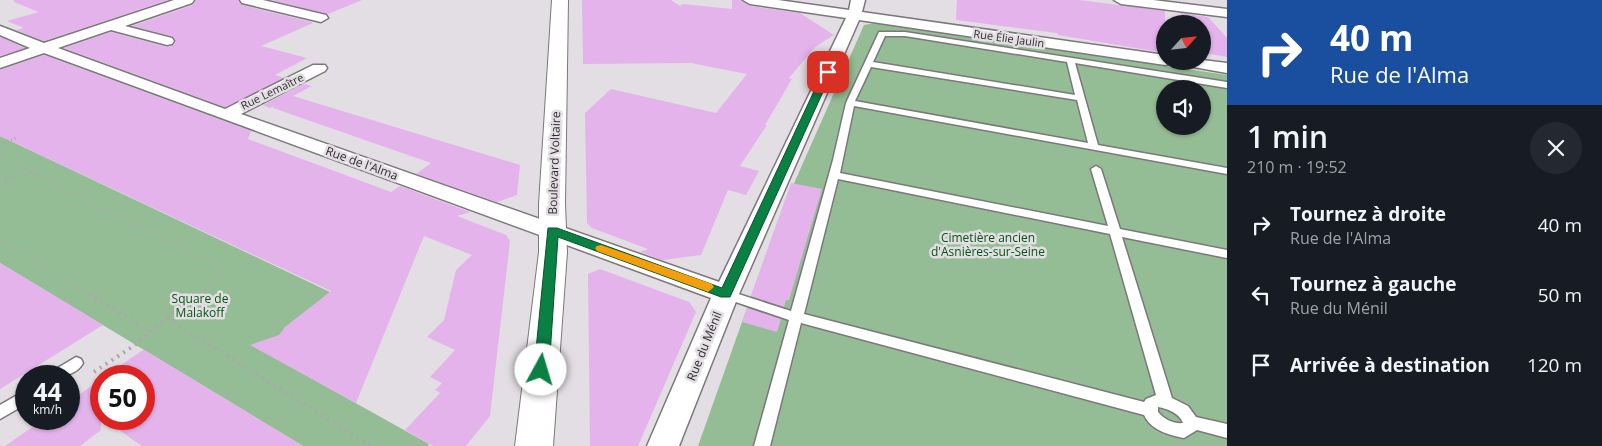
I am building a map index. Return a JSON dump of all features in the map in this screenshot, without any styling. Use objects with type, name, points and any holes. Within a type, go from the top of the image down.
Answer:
[{"type":"main road","name":"Boulevard Voltaire","points":[[534,446],[553,252],[552,230],[560,0]]},
{"type":"street","points":[[0,63],[110,26],[164,3],[187,0]]},
{"type":"street","points":[[247,0],[320,18]]},
{"type":"street","name":"Rue Élie Jaulin","points":[[750,0],[856,8],[1156,58]]},
{"type":"street","points":[[1122,0],[1227,13]]},
{"type":"street","name":"Rue du Ménil","points":[[663,446],[726,294],[856,8]]},
{"type":"street","points":[[110,26],[167,41]]},
{"type":"street","name":"Rue de l'Alma","points":[[0,30],[43,48],[226,115],[552,230],[726,294]]},
{"type":"street","points":[[1211,66],[1227,68]]},
{"type":"street","name":"Rue Lemaître","points":[[226,115],[319,68]]},
{"type":"lane","points":[[762,446],[834,175],[850,103],[882,34],[889,33],[1227,85]]},
{"type":"lane","points":[[1070,60],[1094,147]]},
{"type":"lane","points":[[868,64],[1081,98]]},
{"type":"lane","points":[[850,103],[1227,171]]},
{"type":"lane","points":[[1096,168],[1166,402]]},
{"type":"lane","points":[[834,175],[1227,254]]},
{"type":"lane","points":[[726,294],[796,317],[1149,410],[1156,420],[1177,430],[1188,429],[1191,426],[1191,422]]},
{"type":"lane","points":[[1149,410],[1151,403],[1155,401],[1166,402],[1179,408],[1191,422],[1227,431]]},
{"type":"lane","points":[[0,413],[15,403]]},
{"type":"path","points":[[0,145],[18,137]]},
{"type":"path","points":[[0,156],[228,271],[151,332],[85,378]]},
{"type":"path","points":[[0,181],[33,172]]},
{"type":"path","points":[[0,242],[151,332]]},
{"type":"path","points":[[167,318],[371,446]]},
{"type":"green space","name":"Cimetière ancien d'Asnières-sur-Seine","points":[[875,23],[1156,65],[1156,70],[1193,70],[1227,75],[1227,446],[698,446],[780,215],[864,25]]},
{"type":"green space","name":"Square de Malakoff","points":[[0,136],[330,292],[293,326],[286,326],[282,334],[257,348],[429,444],[428,446],[303,446],[0,263]]},
{"type":"building","points":[[14,0],[168,0],[44,41],[16,30],[24,28],[7,21],[39,12],[14,2]]},
{"type":"building","points":[[196,0],[238,0],[242,5],[313,23],[261,46],[307,58],[275,75],[284,78],[225,107],[64,48],[111,32],[167,47],[172,46],[176,42],[172,36],[132,26],[193,5]]},
{"type":"building","points":[[271,0],[362,0],[328,14]]},
{"type":"building","points":[[582,0],[671,0],[680,6],[683,4],[732,9],[732,0],[741,0],[750,6],[800,13],[834,35],[815,47],[789,78],[792,79],[765,125],[767,125],[740,166],[759,171],[746,195],[728,190],[701,255],[662,260],[640,252],[648,249],[592,228],[587,223],[585,113],[611,89],[716,113],[747,74],[691,63],[583,64]]},
{"type":"building","points":[[957,0],[1079,0],[1165,11],[1165,15],[1156,15],[1156,51],[1058,35],[1057,33],[956,20]]},
{"type":"building","points":[[1211,20],[1227,38],[1227,57],[1211,54]]},
{"type":"building","points":[[0,37],[25,48],[0,56]]},
{"type":"building","points":[[44,55],[251,131],[248,139],[391,192],[400,186],[470,212],[457,216],[506,235],[510,241],[490,416],[466,446],[433,446],[405,430],[440,393],[435,390],[442,383],[430,377],[455,350],[427,337],[444,320],[456,270],[472,255],[424,236],[356,403],[250,345],[279,335],[285,327],[331,291],[0,136],[0,70]]},
{"type":"building","points":[[304,84],[312,86],[293,96],[520,165],[517,195],[497,202],[416,174],[431,163],[273,108],[273,106],[270,108],[263,105]]},
{"type":"building","points":[[791,183],[822,189],[789,300],[786,300],[784,307],[751,296]]},
{"type":"building","points":[[0,263],[103,325],[39,365],[15,365],[15,380],[0,389]]},
{"type":"building","points":[[600,269],[689,302],[696,312],[638,446],[590,446],[588,274]]},
{"type":"building","points":[[747,308],[781,319],[777,332],[742,322]]},
{"type":"building","points":[[144,350],[303,446],[142,446],[119,430],[155,430],[155,365],[121,365]]},
{"type":"building","points":[[90,387],[90,430],[101,430],[80,446],[5,446],[28,430],[80,430],[80,394]]},
{"type":"slow traffic","points":[[601,248],[708,287]]},
{"type":"route","points":[[541,370],[553,252],[552,230],[726,294],[828,72]]}]
